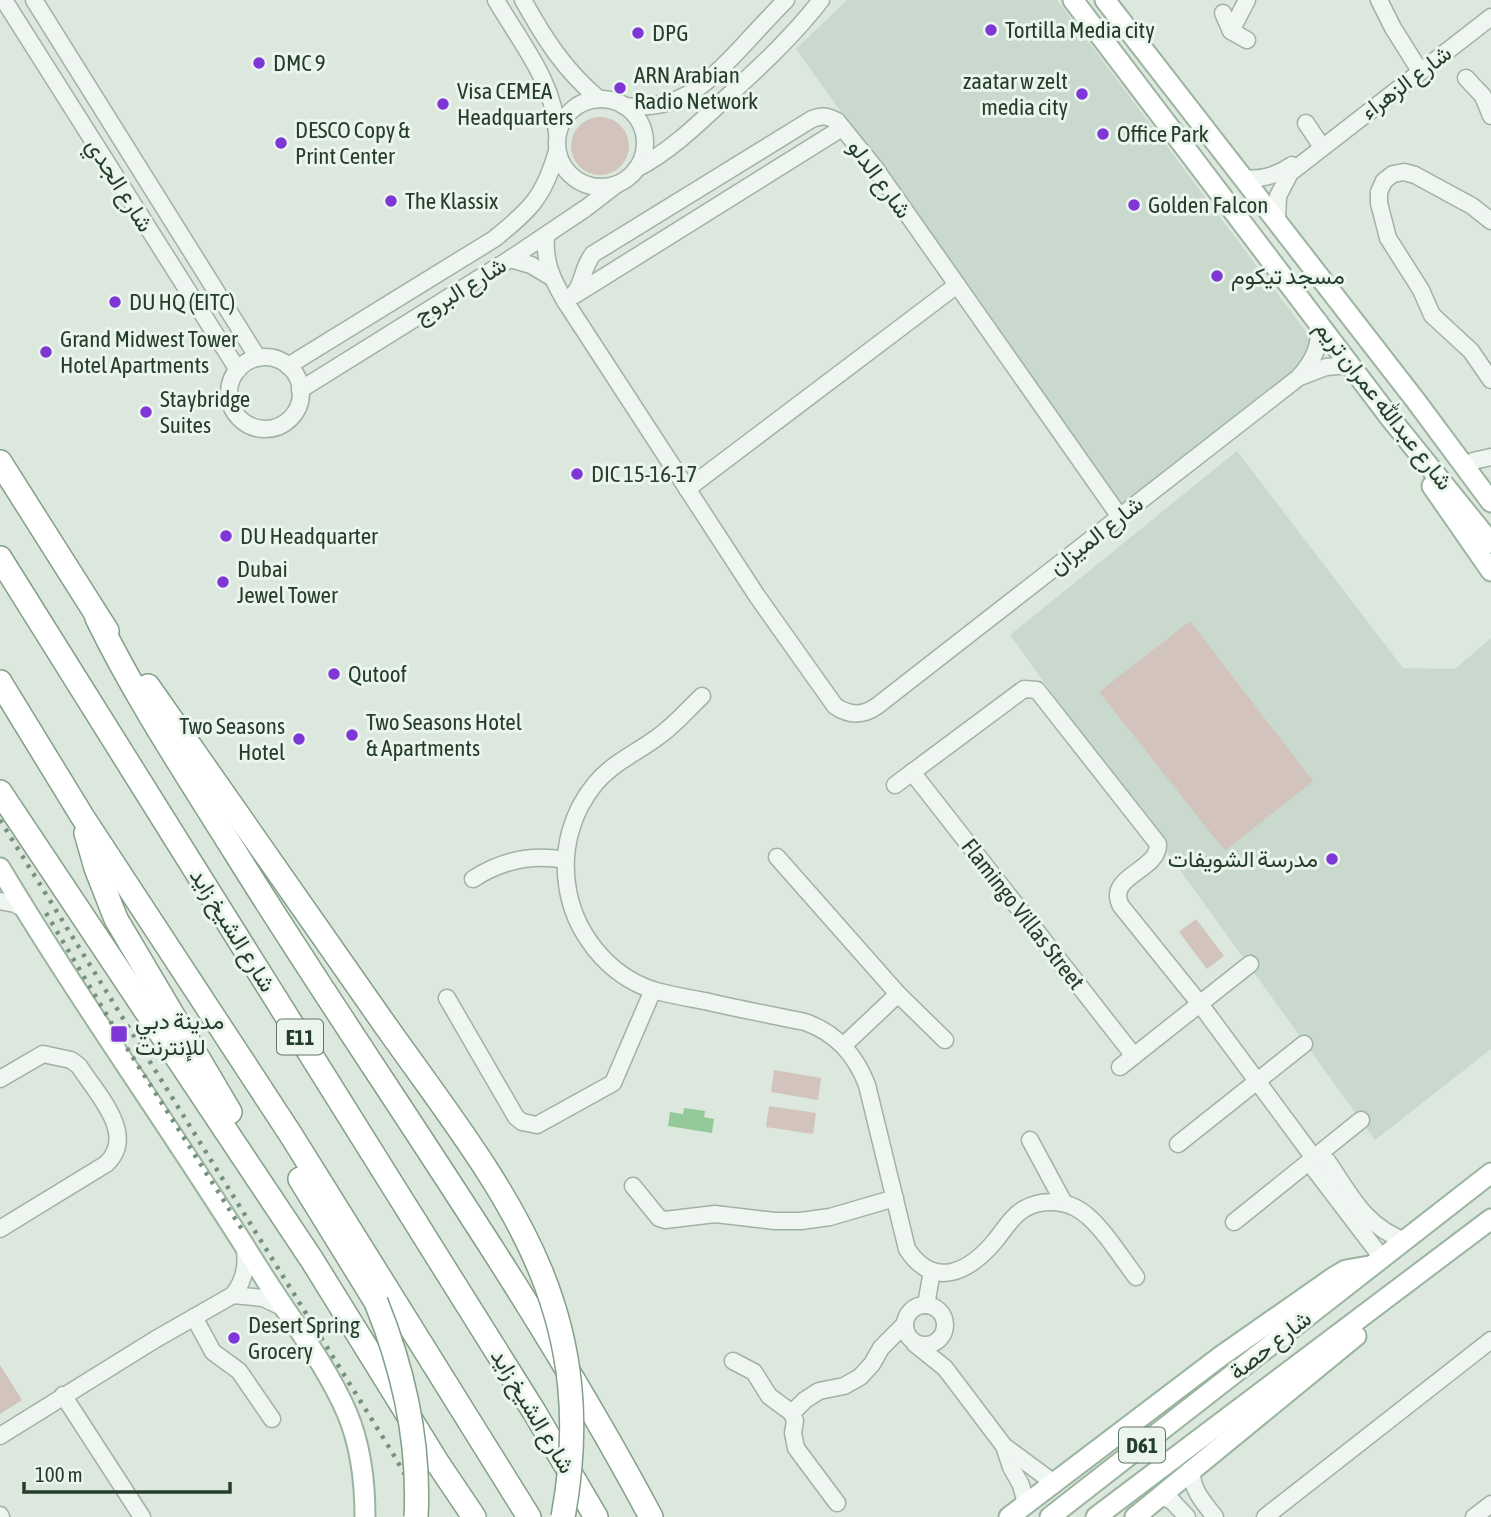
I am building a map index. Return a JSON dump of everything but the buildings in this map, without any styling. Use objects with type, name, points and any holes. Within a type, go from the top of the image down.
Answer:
[{"type":"highway","points":[[0,462],[97,618],[180,730],[494,1180],[522,1227],[544,1277],[561,1329],[570,1382],[572,1450],[563,1517]]},
{"type":"highway","name":"شارع الشيخ زايد","points":[[0,558],[521,1390],[596,1517]]},
{"type":"highway","points":[[97,618],[127,677],[158,729],[275,916],[483,1233],[622,1462],[651,1517]]},
{"type":"highway","name":"E11","points":[[0,682],[82,816],[291,1135],[528,1517]]},
{"type":"highway","points":[[0,792],[312,1261],[474,1517]]},
{"type":"highway","points":[[82,816],[96,868],[128,943],[275,1186],[312,1261]]},
{"type":"highway","points":[[227,1037],[234,1060],[254,1104],[376,1302],[397,1358],[410,1416],[416,1475],[416,1517]]},
{"type":"highway","points":[[622,1462],[663,1517]]},
{"type":"main road","name":"شارع عبدالله عمران تريم","points":[[1073,0],[1391,419],[1491,543]]},
{"type":"main road","name":"شارع عبدالله عمران تريم","points":[[1105,0],[1416,401],[1491,502]]},
{"type":"main road","points":[[1416,401],[1482,459],[1491,481]]},
{"type":"main road","points":[[1391,419],[1439,498],[1491,571]]},
{"type":"main road","points":[[0,869],[313,1353],[348,1415],[360,1458],[365,1517]]},
{"type":"main road","name":"شارع حصة","points":[[1050,1517],[1491,1173]]},
{"type":"main road","name":"شارع حصة","points":[[1096,1517],[1491,1219]]},
{"type":"main road","points":[[1009,1517],[1221,1356],[1334,1277],[1346,1270],[1378,1262]]},
{"type":"main road","points":[[1135,1517],[1381,1315],[1395,1291]]},
{"type":"street","name":"شارع الجدي","points":[[4,0],[238,370]]},
{"type":"street","name":"شارع الجدي","points":[[34,0],[258,358]]},
{"type":"street","points":[[496,0],[546,83],[555,111],[557,144],[563,166],[573,177],[586,185],[601,187],[616,185],[662,154],[770,57],[821,0]]},
{"type":"street","points":[[523,0],[555,54],[599,99],[624,106],[654,107],[676,101],[697,90],[715,75],[786,0]]},
{"type":"street","points":[[1231,31],[1247,0]]},
{"type":"street","points":[[1380,0],[1393,28],[1420,71]]},
{"type":"street","points":[[1223,13],[1231,31],[1247,40]]},
{"type":"street","name":"شارع الزهراء","points":[[1277,221],[1276,209],[1283,184],[1290,173],[1491,17]]},
{"type":"street","points":[[1466,78],[1487,95],[1491,116]]},
{"type":"street","points":[[557,144],[562,122],[572,110],[585,102],[599,99]]},
{"type":"street","points":[[624,106],[635,115],[643,135],[643,157],[636,169]]},
{"type":"street","name":"شارع الدلو","points":[[570,298],[580,287],[587,261],[593,254],[812,118],[829,117],[837,121],[875,168],[1120,517]]},
{"type":"street","points":[[1306,123],[1321,147]]},
{"type":"street","points":[[570,298],[842,128]]},
{"type":"street","name":"شارع البروج","points":[[288,366],[494,239],[525,214],[549,180],[557,144]]},
{"type":"street","name":"شارع الزهراء","points":[[1242,178],[1276,175],[1321,147]]},
{"type":"street","points":[[1491,221],[1472,206],[1415,175],[1404,172],[1393,174],[1384,181],[1379,192],[1379,203],[1388,238],[1422,290],[1432,315],[1471,351],[1491,380]]},
{"type":"street","name":"شارع البروج","points":[[300,390],[510,260],[616,185]]},
{"type":"street","name":"شارع الميزان","points":[[546,236],[545,256],[551,277],[570,298],[687,489],[757,596],[835,706],[852,714],[869,711],[895,692],[1298,378],[1309,366],[1317,349],[1319,321]]},
{"type":"street","points":[[510,260],[531,265],[551,277]]},
{"type":"street","points":[[687,489],[957,285]]},
{"type":"street","points":[[258,358],[277,359],[288,366],[296,376],[300,390],[298,406],[285,423],[273,429],[252,427],[239,419],[231,406],[230,383],[245,363],[258,358]]},
{"type":"street","name":"شارع الميزان","points":[[1298,378],[1315,369],[1350,365]]},
{"type":"street","points":[[895,785],[1024,689],[1037,690],[1158,844],[1155,857],[1119,887],[1118,901],[1200,1004],[1314,1158],[1315,1170],[1359,1218],[1378,1262]]},
{"type":"street","points":[[702,696],[661,735],[616,763],[596,782],[580,806],[565,860],[570,902],[588,940],[616,970],[653,990],[805,1022],[826,1031],[844,1045],[858,1064],[867,1085],[907,1249],[922,1266],[943,1273],[964,1268],[981,1256],[1007,1224],[1023,1210],[1043,1202],[1064,1203],[1092,1220],[1136,1277]]},
{"type":"street","name":"Flamingo Villas Street","points":[[912,772],[1134,1056]]},
{"type":"street","points":[[473,879],[497,865],[511,861],[538,857],[565,860]]},
{"type":"street","points":[[777,858],[898,994],[945,1040]]},
{"type":"street","points":[[0,901],[24,909]]},
{"type":"street","points":[[1120,1067],[1250,964]]},
{"type":"street","points":[[447,998],[516,1117],[529,1125],[537,1125],[613,1083],[653,990]]},
{"type":"street","points":[[844,1045],[898,994]]},
{"type":"street","points":[[1178,1144],[1304,1044]]},
{"type":"street","points":[[0,1079],[43,1054],[71,1060],[79,1066],[118,1129],[119,1136],[116,1152],[106,1164],[0,1229]]},
{"type":"street","points":[[1234,1222],[1361,1119]]},
{"type":"street","points":[[1030,1140],[1064,1203]]},
{"type":"street","points":[[633,1186],[659,1218],[665,1220],[715,1214],[775,1221],[801,1221],[830,1217],[895,1198]]},
{"type":"street","points":[[1359,1218],[1405,1241]]},
{"type":"street","points":[[0,1436],[63,1395],[229,1297],[241,1282],[246,1268],[244,1245]]},
{"type":"street","points":[[926,1305],[932,1271]]},
{"type":"street","points":[[229,1297],[263,1298],[284,1308]]},
{"type":"street","points":[[945,1368],[942,1358],[944,1318],[937,1309],[926,1305],[914,1308],[909,1313],[910,1337],[945,1368],[1004,1446],[1054,1483]]},
{"type":"street","points":[[194,1317],[213,1352],[239,1371],[272,1419]]},
{"type":"street","points":[[792,1413],[812,1395],[844,1386],[860,1377],[881,1348],[888,1343],[910,1337],[925,1346],[935,1343],[943,1336]]},
{"type":"street","points":[[1265,1517],[1491,1340]]},
{"type":"street","points":[[733,1361],[754,1372],[769,1396],[792,1413],[796,1448],[837,1503]]},
{"type":"street","points":[[63,1395],[142,1517]]},
{"type":"street","points":[[1004,1446],[1026,1504]]},
{"type":"street","points":[[1192,1471],[1196,1491],[1215,1517]]},
{"type":"street","points":[[1162,1496],[1172,1501],[1187,1517]]},
{"type":"street","points":[[1474,1517],[1491,1504]]},
{"type":"shaded area","points":[[847,0],[1057,0],[1319,349],[1122,505],[796,49]]},
{"type":"shaded area","points":[[600,117],[611,119],[624,130],[629,146],[627,157],[616,170],[600,175],[589,173],[576,162],[571,146],[573,135],[584,122]]},
{"type":"shaded area","name":"مدرسة الشويفات","points":[[1237,451],[1403,668],[1455,669],[1491,638],[1491,1049],[1375,1140],[1010,635]]},
{"type":"shaded area","points":[[1190,621],[1313,781],[1225,851],[1099,692]]},
{"type":"shaded area","points":[[1196,919],[1224,956],[1207,969],[1179,932]]},
{"type":"shaded area","points":[[774,1070],[821,1078],[818,1100],[771,1092]]},
{"type":"shaded area","points":[[769,1106],[816,1113],[813,1134],[766,1127]]},
{"type":"shaded area","points":[[684,1108],[705,1111],[704,1117],[714,1119],[712,1133],[668,1126],[670,1112],[683,1114]]},
{"type":"shaded area","points":[[0,1365],[22,1400],[0,1414]]},
{"type":"railway","points":[[0,820],[392,1452],[429,1517]]},
{"type":"railway","points":[[46,913],[118,1034],[243,1231]]},
{"type":"place","name":"Tortilla Media city","points":[[991,30]]},
{"type":"place","name":"DPG","points":[[638,33]]},
{"type":"place","name":"DMC 9","points":[[259,63]]},
{"type":"place","name":"ARN Arabian Radio Network","points":[[620,88]]},
{"type":"place","name":"zaatar w zelt media city","points":[[1082,94]]},
{"type":"place","name":"Visa CEMEA Headquarters","points":[[443,104]]},
{"type":"place","name":"Office Park","points":[[1103,134]]},
{"type":"place","name":"DESCO Copy & Print Center","points":[[281,143]]},
{"type":"place","name":"The Klassix","points":[[391,201]]},
{"type":"place","name":"Golden Falcon","points":[[1134,205]]},
{"type":"place","name":"مسجد تيكوم","points":[[1217,276]]},
{"type":"place","name":"DU HQ (EITC)","points":[[115,302]]},
{"type":"place","name":"Grand Midwest Tower Hotel Apartments","points":[[46,352]]},
{"type":"place","name":"Staybridge Suites","points":[[146,412]]},
{"type":"place","name":"DIC 15-16-17","points":[[577,474]]},
{"type":"place","name":"DU Headquarter","points":[[226,536]]},
{"type":"place","name":"Dubai Jewel Tower","points":[[223,582]]},
{"type":"place","name":"Qutoof","points":[[334,674]]},
{"type":"place","name":"Two Seasons Hotel & Apartments","points":[[352,735]]},
{"type":"place","name":"Two Seasons Hotel","points":[[299,739]]},
{"type":"place","name":"مدرسة الشويفات","points":[[1332,859]]},
{"type":"place","name":"مدينة دبي للإنترنت","points":[[119,1034]]},
{"type":"place","name":"Desert Spring Grocery","points":[[234,1338]]}]
